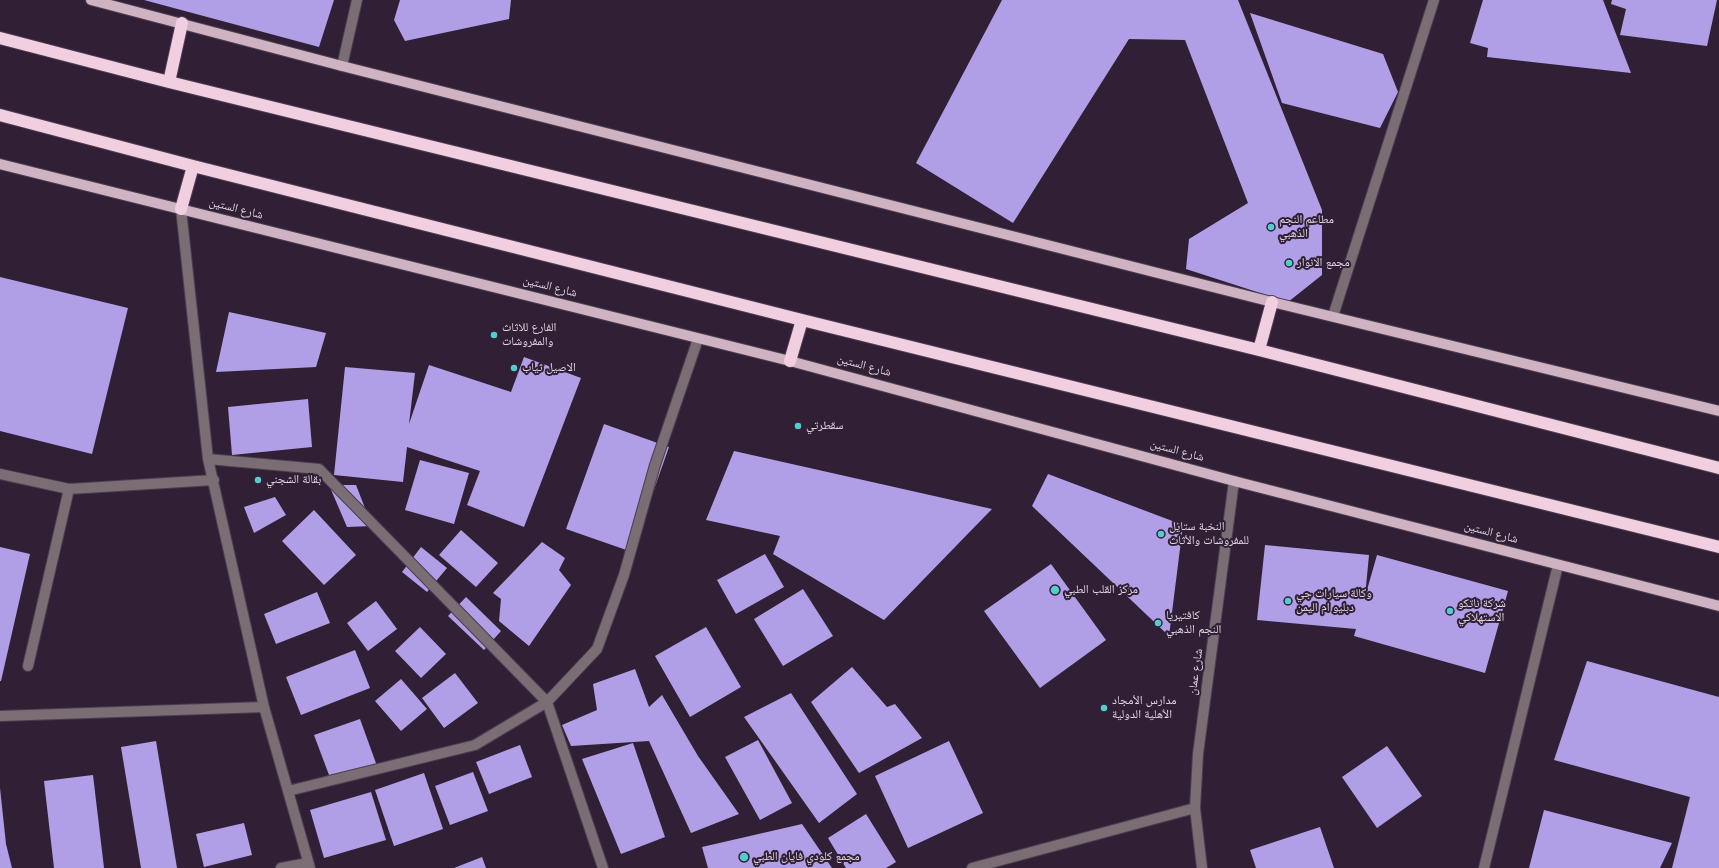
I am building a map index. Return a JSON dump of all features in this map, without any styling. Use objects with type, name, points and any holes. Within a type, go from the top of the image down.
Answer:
[{"type":"highway","points":[[169,82],[182,24]]},
{"type":"highway","points":[[0,38],[169,82],[1260,350],[1719,468]]},
{"type":"highway","points":[[0,115],[193,166],[802,320],[1719,547]]},
{"type":"highway","points":[[181,209],[193,166]]},
{"type":"highway","points":[[1260,350],[1272,302]]},
{"type":"highway","points":[[790,361],[802,320]]},
{"type":"main road","points":[[91,0],[342,66],[1272,302],[1719,412]]},
{"type":"main road","name":"شارع الستين","points":[[0,164],[790,361],[1234,481],[1719,606]]},
{"type":"street","points":[[342,66],[357,0]]},
{"type":"street","points":[[1333,316],[1434,0]]},
{"type":"street","points":[[181,209],[208,459],[214,480],[264,707],[309,865],[281,868]]},
{"type":"street","points":[[288,791],[474,745],[547,702],[596,649],[624,575],[655,465],[698,339]]},
{"type":"street","points":[[208,459],[319,469],[547,702],[603,868]]},
{"type":"street","points":[[0,474],[69,489],[214,480]]},
{"type":"street","name":"شارع عمان","points":[[1202,868],[1195,808],[1198,754],[1234,481]]},
{"type":"street","points":[[28,666],[69,489]]},
{"type":"street","points":[[1484,868],[1558,565]]},
{"type":"street","points":[[0,716],[264,707]]},
{"type":"street","points":[[972,868],[1195,808]]},
{"type":"building","points":[[144,0],[334,0],[319,47]]},
{"type":"building","points":[[400,0],[511,0],[509,19],[405,41],[394,20]]},
{"type":"building","points":[[1002,0],[1238,0],[1322,210],[1322,275],[1288,302],[1186,269],[1189,239],[1248,203],[1185,40],[1129,39],[1013,223],[916,163]]},
{"type":"building","points":[[1483,0],[1603,0],[1631,73],[1487,57],[1488,48],[1470,43]]},
{"type":"building","points":[[1612,0],[1717,0],[1707,46],[1620,35],[1626,9],[1611,4]]},
{"type":"building","points":[[1250,13],[1383,54],[1398,92],[1380,128],[1282,103]]},
{"type":"building","points":[[0,277],[128,308],[92,454],[0,431]]},
{"type":"building","points":[[229,312],[326,333],[316,367],[216,372]]},
{"type":"building","points":[[524,357],[581,378],[524,527],[467,505],[480,471],[407,447],[403,482],[334,475],[345,367],[415,373],[409,424],[429,365],[511,392]]},
{"type":"building","points":[[308,399],[312,447],[232,455],[228,407]]},
{"type":"building","points":[[604,424],[669,447],[632,552],[566,529]]},
{"type":"building","points":[[734,451],[992,509],[884,620],[773,554],[780,536],[706,520]]},
{"type":"building","points":[[420,460],[469,473],[454,524],[405,510]]},
{"type":"building","points":[[1048,474],[1183,525],[1169,636],[1032,506]]},
{"type":"building","points":[[329,485],[356,485],[372,526],[347,527]]},
{"type":"building","points":[[275,497],[286,515],[254,533],[244,507]]},
{"type":"building","points":[[314,510],[356,555],[324,585],[282,541]]},
{"type":"building","points":[[461,530],[498,563],[476,587],[439,555]]},
{"type":"building","points":[[542,542],[565,558],[559,570],[571,585],[529,646],[499,621],[501,599],[493,593]]},
{"type":"building","points":[[1265,545],[1369,555],[1365,597],[1377,555],[1508,591],[1485,673],[1354,636],[1356,629],[1257,620]]},
{"type":"building","points":[[0,547],[30,554],[1,681],[0,681]]},
{"type":"building","points":[[421,547],[447,568],[427,592],[402,572]]},
{"type":"building","points":[[765,554],[784,587],[736,614],[717,580]]},
{"type":"building","points":[[1051,564],[1106,640],[1040,688],[984,611]]},
{"type":"building","points":[[803,589],[833,636],[783,666],[754,619]]},
{"type":"building","points":[[317,592],[330,623],[276,644],[264,614]]},
{"type":"building","points":[[466,597],[501,631],[484,650],[448,616]]},
{"type":"building","points":[[376,601],[397,629],[368,651],[347,623]]},
{"type":"building","points":[[420,627],[446,654],[421,678],[395,651]]},
{"type":"building","points":[[706,627],[741,687],[690,717],[655,656]]},
{"type":"building","points":[[355,650],[370,688],[301,715],[286,677]]},
{"type":"building","points":[[1587,661],[1719,697],[1719,868],[1672,868],[1690,797],[1554,760]]},
{"type":"building","points":[[852,667],[887,707],[895,704],[922,738],[859,773],[811,702]]},
{"type":"building","points":[[635,669],[649,707],[662,695],[698,756],[739,814],[691,833],[649,741],[571,746],[562,725],[597,710],[593,684]]},
{"type":"building","points":[[455,673],[478,703],[444,728],[422,698]]},
{"type":"building","points":[[401,679],[427,709],[401,731],[375,701]]},
{"type":"building","points":[[791,693],[857,794],[819,823],[744,717]]},
{"type":"building","points":[[360,719],[377,766],[332,783],[314,735]]},
{"type":"building","points":[[758,740],[792,803],[760,820],[725,757]]},
{"type":"building","points":[[156,741],[177,868],[141,868],[121,747]]},
{"type":"building","points":[[949,741],[983,813],[908,848],[875,776]]},
{"type":"building","points":[[633,743],[665,837],[621,854],[582,759]]},
{"type":"building","points":[[520,745],[532,777],[489,794],[476,762]]},
{"type":"building","points":[[1387,746],[1422,796],[1377,828],[1342,777]]},
{"type":"building","points":[[473,772],[488,811],[450,825],[435,786]]},
{"type":"building","points":[[424,773],[443,829],[394,846],[375,790]]},
{"type":"building","points":[[93,775],[104,868],[54,868],[44,781]]},
{"type":"building","points":[[0,788],[6,844],[12,868],[0,868]]},
{"type":"building","points":[[371,792],[386,840],[324,858],[310,810]]},
{"type":"building","points":[[1544,810],[1672,843],[1660,868],[1529,868]]},
{"type":"building","points":[[866,814],[896,862],[886,868],[846,868],[828,838]]},
{"type":"building","points":[[244,823],[252,855],[204,867],[196,834]]},
{"type":"building","points":[[802,824],[832,868],[708,868],[702,847]]},
{"type":"building","points":[[1320,827],[1334,868],[1256,868],[1250,850]]},
{"type":"building","points":[[482,857],[486,868],[454,868]]},
{"type":"place","name":"مطاعم النجم الذهبي","points":[[1271,227]]},
{"type":"place","name":"مجمع الانوار","points":[[1289,263]]},
{"type":"place","name":"الفارع للاثاث والمفروشات","points":[[494,335]]},
{"type":"place","name":"الاصيل ثياب","points":[[514,368]]},
{"type":"place","name":"سقطرتي","points":[[798,426]]},
{"type":"place","name":"بقالة الشجني","points":[[258,480]]},
{"type":"place","name":"النخبة ستايل للمفروشات والأثاث","points":[[1161,534]]},
{"type":"place","name":"مركز القلب الطبي","points":[[1055,590]]},
{"type":"place","name":"وكالة سيارات جي دبليو ام اليمن","points":[[1288,601]]},
{"type":"place","name":"شركة ناتكو الاستهلاكي","points":[[1450,611]]},
{"type":"place","name":"كافتيريا النجم الذهبي","points":[[1158,623]]},
{"type":"place","name":"مدارس الأمجاد الأهلية الدولية","points":[[1104,708]]},
{"type":"place","name":"مجمع كلودي فايان الطبي","points":[[744,857]]}]
